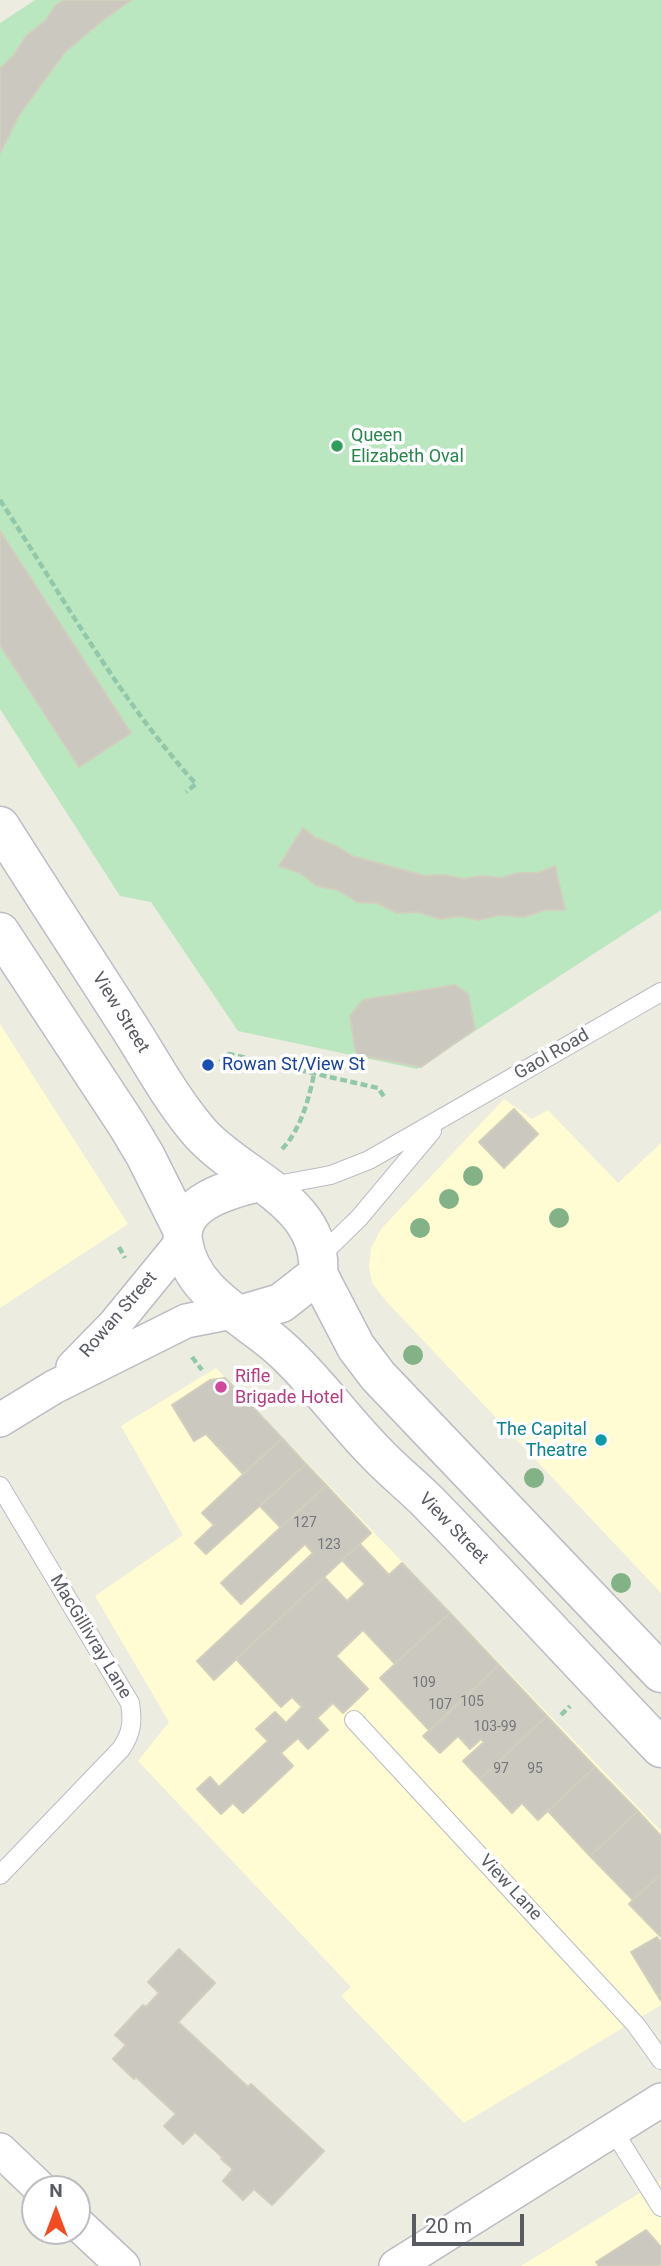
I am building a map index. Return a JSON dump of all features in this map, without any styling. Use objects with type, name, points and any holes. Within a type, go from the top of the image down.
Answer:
[{"type":"street","name":"View Street","points":[[0,826],[180,1106],[219,1152],[269,1174]]},
{"type":"street","points":[[0,932],[127,1125],[183,1236],[191,1265],[201,1282],[236,1313],[281,1303],[319,1265]]},
{"type":"street","points":[[183,1236],[191,1214],[204,1202],[269,1174],[314,1238],[319,1265],[356,1347],[378,1376],[661,1673]]},
{"type":"street","name":"Rowan Street","points":[[54,1387],[115,1324],[183,1236]]},
{"type":"street","name":"View Street","points":[[236,1313],[309,1376],[371,1449],[426,1499],[661,1748]]},
{"type":"street","name":"Rowan Street","points":[[0,1420],[54,1387],[186,1321],[236,1313]]},
{"type":"street","points":[[396,2266],[661,2100]]},
{"type":"street","points":[[0,2150],[26,2175]]},
{"type":"street","points":[[91,2236],[123,2266]]},
{"type":"lane","name":"Gaol Road","points":[[269,1174],[320,1178],[349,1168],[390,1149],[661,993]]},
{"type":"lane","name":"Gaol Road","points":[[319,1265],[443,1118]]},
{"type":"lane","name":"MacGillivray Lane","points":[[0,1486],[130,1703],[132,1714],[129,1737],[121,1749],[0,1875]]},
{"type":"lane","name":"View Lane","points":[[354,1720],[636,2025],[661,2060]]},
{"type":"lane","points":[[613,2130],[661,2207]]},
{"type":"path","points":[[0,500],[110,674],[168,753],[196,784],[186,792]]},
{"type":"path","points":[[220,1062],[229,1054],[378,1088],[385,1098]]},
{"type":"path","points":[[269,1174],[291,1140],[310,1092],[314,1074]]},
{"type":"shaded area","points":[[0,1024],[128,1224],[0,1308]]},
{"type":"shaded area","points":[[504,1099],[532,1119],[548,1110],[618,1183],[661,1143],[661,1593],[372,1283],[369,1266],[371,1248],[381,1229]]},
{"type":"shaded area","points":[[216,1368],[661,1831],[661,2005],[464,2123],[341,1996],[351,1987],[138,1761],[169,1722],[95,1596],[183,1535],[121,1426]]},
{"type":"shaded area","points":[[661,2180],[661,2266],[521,2266]]},
{"type":"green space","name":"Queen Elizabeth Oval","points":[[35,0],[661,0],[661,910],[417,1069],[238,1031],[151,902],[120,896],[0,709],[0,23]]},
{"type":"building","points":[[65,0],[131,0],[65,52],[19,115],[0,153],[0,69],[14,55],[26,36],[45,21],[56,5]]},
{"type":"building","points":[[0,531],[131,733],[79,767],[0,645]]},
{"type":"building","points":[[303,828],[316,838],[352,856],[425,876],[501,878],[518,873],[538,873],[555,866],[565,910],[545,910],[524,917],[499,915],[479,920],[460,916],[440,919],[418,912],[397,913],[377,903],[357,902],[338,890],[317,886],[300,873],[279,866]]},
{"type":"building","points":[[455,985],[468,994],[475,1029],[421,1067],[356,1054],[350,1016],[363,1000]]},
{"type":"building","points":[[514,1109],[538,1134],[504,1168],[479,1142]]},
{"type":"building","points":[[225,1378],[282,1438],[243,1474],[206,1434],[194,1441],[172,1405],[210,1380]]},
{"type":"building","points":[[282,1438],[306,1464],[206,1554],[195,1543],[214,1525],[202,1513]]},
{"type":"building","points":[[306,1464],[326,1485],[281,1528],[260,1506]]},
{"type":"building","points":[[326,1485],[371,1533],[214,1680],[197,1661],[313,1553],[305,1544],[241,1604],[221,1583]]},
{"type":"building","points":[[360,1544],[389,1575],[402,1563],[450,1613],[395,1664],[363,1630],[336,1656],[368,1689],[343,1713],[333,1703],[317,1718],[328,1730],[308,1749],[298,1738],[281,1753],[293,1766],[243,1813],[233,1803],[221,1814],[197,1789],[210,1777],[219,1787],[268,1741],[256,1729],[275,1712],[286,1723],[302,1707],[292,1697],[281,1707],[236,1659],[324,1577],[347,1601],[365,1584],[342,1560]]},
{"type":"building","points":[[450,1613],[499,1665],[430,1731],[380,1678]]},
{"type":"building","points":[[499,1665],[547,1716],[480,1779],[463,1761],[484,1742],[481,1739],[470,1749],[458,1736],[440,1753],[423,1736]]},
{"type":"building","points":[[547,1716],[595,1767],[538,1820],[522,1803],[512,1813],[480,1779]]},
{"type":"building","points":[[595,1767],[638,1811],[590,1856],[548,1811]]},
{"type":"building","points":[[638,1811],[661,1836],[661,1874],[633,1900],[590,1856]]},
{"type":"building","points":[[661,1874],[661,1937],[629,1904]]},
{"type":"building","points":[[657,1937],[661,1942],[661,2001],[631,1952]]},
{"type":"building","points":[[179,1949],[215,1983],[178,2022],[248,2087],[251,2084],[324,2151],[272,2205],[254,2189],[243,2200],[223,2181],[233,2169],[221,2159],[223,2158],[195,2132],[183,2144],[164,2126],[176,2114],[113,2059],[126,2045],[115,2035],[143,2005],[146,2007],[159,1993],[148,1982]]},
{"type":"building","points":[[646,2230],[661,2247],[661,2266],[599,2266],[596,2262]]},
{"type":"place","name":"Queen Elizabeth Oval","points":[[337,446]]},
{"type":"place","name":"Rowan St/View St","points":[[208,1065]]},
{"type":"place","name":"Rifle Brigade Hotel","points":[[221,1387]]},
{"type":"place","name":"The Capital Theatre","points":[[601,1440]]}]
